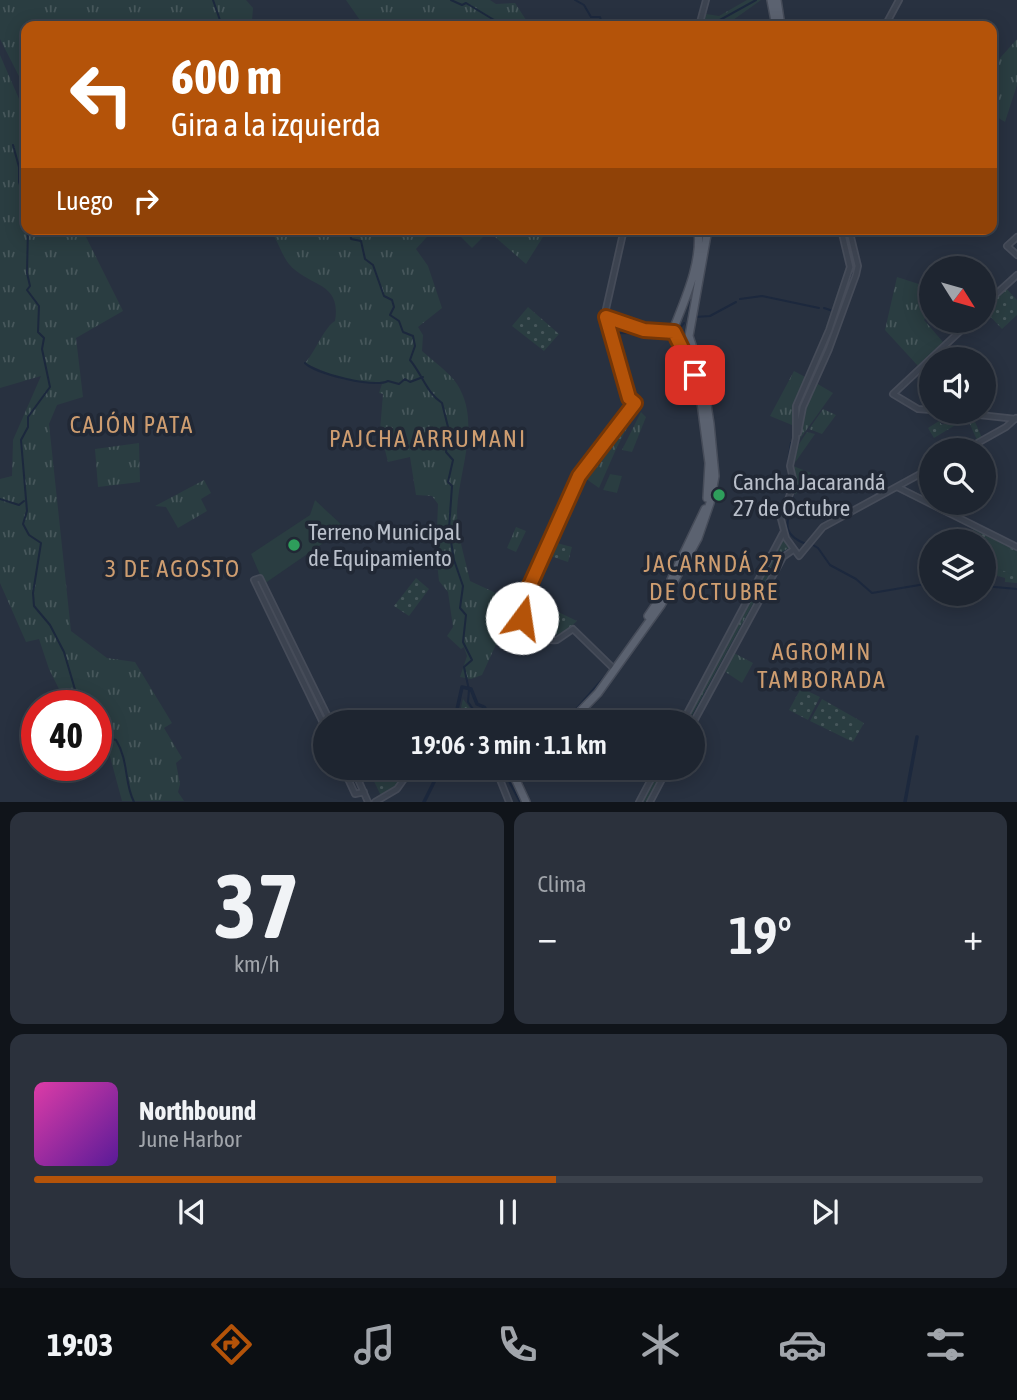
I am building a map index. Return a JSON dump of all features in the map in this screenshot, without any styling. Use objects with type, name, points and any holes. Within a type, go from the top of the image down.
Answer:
[{"type":"main road","points":[[771,0],[775,21]]},
{"type":"main road","points":[[777,0],[780,21]]},
{"type":"main road","points":[[582,710],[598,693],[606,676],[668,585],[706,503],[709,463],[701,396],[695,375],[674,332],[692,275],[698,235]]},
{"type":"main road","points":[[606,676],[667,597],[698,538],[710,503],[715,476],[710,424],[703,379],[690,341],[689,329],[707,235]]},
{"type":"main road","points":[[681,345],[690,341]]},
{"type":"main road","points":[[516,780],[525,801]]},
{"type":"street","points":[[700,21],[706,0]]},
{"type":"street","points":[[888,21],[900,0]]},
{"type":"street","points":[[612,667],[573,629],[557,640],[535,636],[523,622],[522,607],[579,476],[635,403],[629,398],[606,317],[623,235]]},
{"type":"street","points":[[796,438],[796,405],[850,267],[842,235]]},
{"type":"street","points":[[850,235],[858,266],[845,309],[803,407],[790,466],[794,484],[780,519],[783,533],[799,556],[820,529],[919,475]]},
{"type":"street","points":[[1017,237],[1007,246],[1017,255]]},
{"type":"street","points":[[996,295],[1017,275]]},
{"type":"street","points":[[606,317],[644,330],[674,332]]},
{"type":"street","points":[[943,347],[958,333]]},
{"type":"street","points":[[919,370],[893,394],[919,409]]},
{"type":"street","points":[[996,416],[1016,418]]},
{"type":"street","points":[[986,438],[1016,418]]},
{"type":"street","points":[[897,487],[1017,547]]},
{"type":"street","points":[[689,710],[783,533]]},
{"type":"street","points":[[700,710],[783,557],[793,550]]},
{"type":"street","points":[[255,582],[260,578],[264,584],[325,710]]},
{"type":"street","points":[[255,582],[264,584]]},
{"type":"street","points":[[255,582],[317,710]]},
{"type":"street","points":[[349,780],[355,794],[364,792]]},
{"type":"street","points":[[358,780],[369,802]]},
{"type":"street","points":[[374,802],[387,798],[403,780]]},
{"type":"street","points":[[497,780],[509,802]]},
{"type":"street","points":[[639,802],[651,780]]},
{"type":"street","points":[[650,802],[662,780]]},
{"type":"green space","points":[[0,0],[246,0],[253,8],[252,21],[21,21],[21,80],[0,39]]},
{"type":"green space","points":[[346,0],[490,0],[496,4],[515,3],[527,21],[361,21]]},
{"type":"green space","points":[[747,0],[761,0],[733,20],[702,21],[706,14],[719,16]]},
{"type":"green space","points":[[1017,39],[1017,85],[1005,122],[997,117],[997,61]]},
{"type":"green space","points":[[0,55],[21,103],[21,235],[85,235],[123,311],[76,338],[83,397],[57,405],[49,424],[71,631],[107,658],[135,662],[172,723],[164,728],[182,758],[176,763],[180,784],[178,792],[184,801],[122,801],[112,764],[112,690],[60,690],[39,639],[26,642],[0,583],[0,479],[12,476],[13,440],[41,376],[0,388]]},
{"type":"green space","points":[[273,235],[429,235],[416,249],[428,266],[442,308],[418,327],[423,335],[422,351],[457,384],[464,399],[468,431],[458,496],[458,529],[470,581],[498,594],[494,619],[499,638],[482,675],[471,679],[460,677],[467,656],[464,647],[461,649],[447,636],[453,627],[448,592],[439,581],[436,553],[438,504],[432,496],[416,495],[410,457],[388,462],[380,430],[383,394],[379,393],[382,384],[341,379],[305,363],[335,321],[336,308],[329,291],[289,264]]},
{"type":"green space","points":[[459,235],[485,235],[472,248]]},
{"type":"green space","points":[[495,235],[544,235],[526,264]]},
{"type":"green space","points":[[897,277],[919,284],[919,333],[935,333],[943,342],[938,347],[919,347],[918,366],[885,330]]},
{"type":"green space","points":[[1005,287],[1017,300],[1017,315],[1002,329],[996,323],[996,296]]},
{"type":"green space","points":[[528,307],[559,334],[544,351],[512,326]]},
{"type":"green space","points":[[794,371],[807,378],[795,404],[792,425],[770,416]]},
{"type":"green space","points":[[816,383],[833,393],[797,443],[805,407]]},
{"type":"green space","points":[[635,407],[635,413],[617,447],[611,438]]},
{"type":"green space","points":[[823,409],[836,415],[822,434],[809,429]]},
{"type":"green space","points":[[641,412],[646,417],[632,452],[622,450]]},
{"type":"green space","points":[[934,424],[957,424],[934,438],[928,428]]},
{"type":"green space","points":[[970,424],[976,424],[982,438],[976,438]]},
{"type":"green space","points":[[807,432],[815,434],[794,464],[799,444]]},
{"type":"green space","points":[[611,438],[617,447],[599,488],[582,476]]},
{"type":"green space","points":[[139,443],[140,482],[98,487],[95,449]]},
{"type":"green space","points":[[793,466],[811,473],[795,495]]},
{"type":"green space","points":[[610,474],[622,476],[617,493],[603,490]]},
{"type":"green space","points":[[204,480],[211,493],[201,499],[207,511],[178,528],[166,507],[155,506]]},
{"type":"green space","name":"Terreno Municipal de Equipamiento","points":[[315,500],[345,528],[264,584],[251,554],[310,515]]},
{"type":"green space","points":[[516,527],[526,531],[516,552],[507,548]]},
{"type":"green space","points":[[784,537],[790,549],[783,554],[697,710],[691,710]]},
{"type":"green space","points":[[996,540],[1017,550],[1017,583],[1005,582],[1005,578],[996,575]]},
{"type":"green space","points":[[553,542],[572,547],[568,562],[547,555]]},
{"type":"green space","points":[[996,543],[1017,552],[1011,574],[996,568]]},
{"type":"green space","points":[[416,578],[429,589],[409,616],[394,606]]},
{"type":"green space","points":[[527,597],[577,621],[560,636],[548,628],[541,637],[527,626],[524,618]]},
{"type":"green space","points":[[734,653],[753,663],[742,683],[724,671]]},
{"type":"green space","points":[[801,688],[820,697],[808,720],[789,710]]},
{"type":"green space","points":[[463,699],[471,710],[460,710]]},
{"type":"green space","points":[[822,699],[864,723],[853,742],[810,721]]},
{"type":"green space","points":[[373,780],[403,780],[397,789],[382,798]]},
{"type":"green space","points":[[653,780],[659,780],[648,801],[641,802]]},
{"type":"waterway","points":[[213,0],[220,21]]},
{"type":"waterway","points":[[451,0],[462,5],[466,3],[496,21]]},
{"type":"waterway","points":[[575,0],[584,5],[591,17],[600,17],[601,21]]},
{"type":"waterway","points":[[718,21],[756,0]]},
{"type":"waterway","points":[[13,145],[21,188]]},
{"type":"waterway","points":[[28,235],[27,273],[30,286],[27,290],[39,306],[38,332],[44,338],[42,349],[50,387],[28,417],[28,427],[21,440],[27,511],[23,524],[29,535],[41,543],[33,593],[34,606],[50,625],[64,652],[75,690]]},
{"type":"waterway","points":[[351,235],[351,239],[361,241],[365,259],[373,265],[384,296],[392,300],[394,307],[390,315],[399,321],[403,332],[413,336],[415,346],[410,360],[432,394],[442,403],[449,431],[446,452],[453,460],[448,482],[452,486],[449,529],[454,560],[463,586],[460,608],[466,615],[463,642],[472,660],[464,667],[469,690],[468,702],[474,710]]},
{"type":"waterway","points":[[702,245],[703,235]]},
{"type":"waterway","points":[[847,235],[854,263]]},
{"type":"waterway","points":[[850,282],[854,267]]},
{"type":"waterway","points":[[685,339],[696,276]]},
{"type":"waterway","points":[[841,305],[848,287]]},
{"type":"waterway","points":[[740,299],[762,296],[819,308]]},
{"type":"waterway","points":[[695,317],[710,316],[736,302]]},
{"type":"waterway","points":[[824,308],[833,311]]},
{"type":"waterway","points":[[813,377],[839,314]]},
{"type":"waterway","points":[[681,327],[684,323]]},
{"type":"waterway","points":[[619,333],[670,334]]},
{"type":"waterway","points":[[687,346],[695,365]]},
{"type":"waterway","points":[[305,363],[345,379],[371,383],[388,381],[399,384],[405,379],[410,382],[423,377]]},
{"type":"waterway","points":[[798,416],[811,381]]},
{"type":"waterway","points":[[791,443],[788,462],[791,486]]},
{"type":"waterway","points":[[793,491],[788,528],[790,534],[806,544]]},
{"type":"waterway","points":[[0,499],[19,505],[24,501]]},
{"type":"waterway","points":[[813,545],[830,565],[856,579],[872,593],[919,585]]},
{"type":"waterway","points":[[696,710],[782,553],[789,549]]},
{"type":"waterway","points":[[996,587],[1017,589]]},
{"type":"waterway","points":[[576,710],[608,674]]},
{"type":"waterway","points":[[457,710],[462,687],[471,689],[477,704],[486,710]]},
{"type":"waterway","points":[[905,802],[917,737]]},
{"type":"waterway","points":[[112,739],[116,740],[120,748],[134,802]]},
{"type":"waterway","points":[[424,802],[435,780]]},
{"type":"waterway","points":[[508,780],[520,802]]},
{"type":"place","name":"Cancha Jacarandá 27 de Octubre","points":[[719,495]]},
{"type":"place","name":"Terreno Municipal de Equipamiento","points":[[294,545]]},
{"type":"district","name":"CAJÓN PATA","points":[[132,425]]},
{"type":"district","name":"PAJCHA ARRUMANI","points":[[428,439]]},
{"type":"district","name":"3 DE AGOSTO","points":[[173,569]]},
{"type":"district","name":"JACARNDÁ 27 DE OCTUBRE","points":[[714,578]]},
{"type":"district","name":"AGROMIN TAMBORADA","points":[[822,666]]},
{"type":"route","points":[[522,618],[526,594],[579,476],[635,403],[629,398],[606,317],[638,329],[674,332],[695,375]]}]
